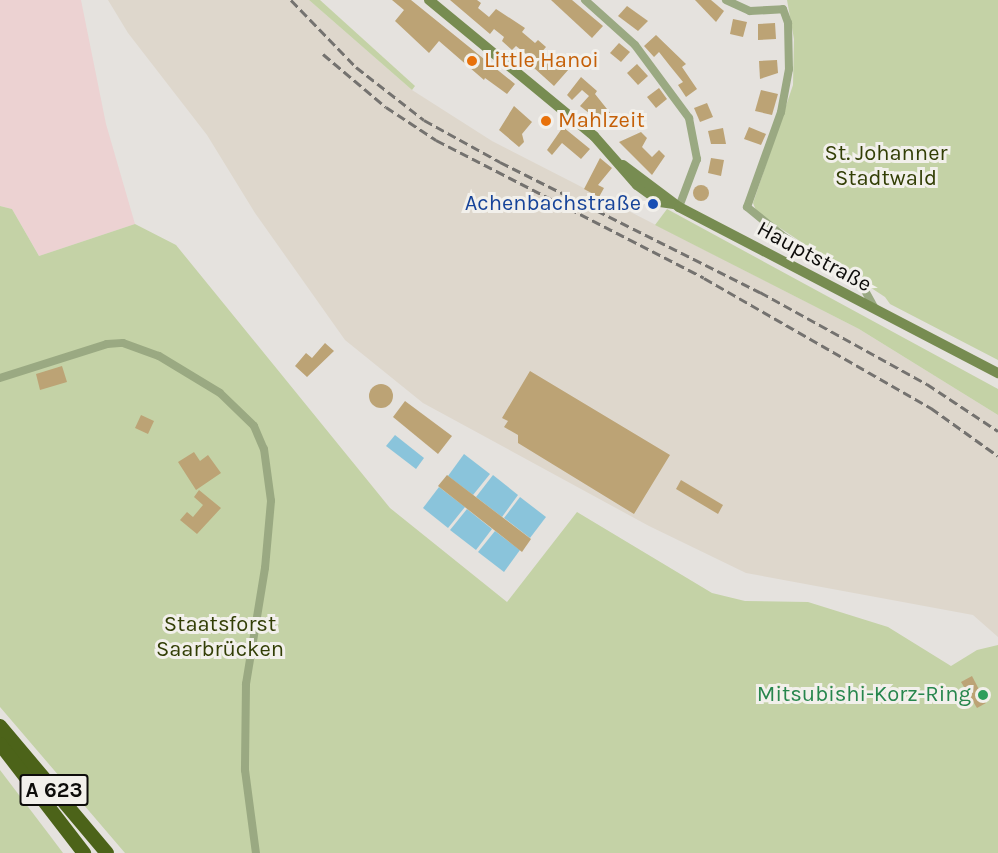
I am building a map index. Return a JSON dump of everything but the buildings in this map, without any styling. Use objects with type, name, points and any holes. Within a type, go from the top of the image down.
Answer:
[{"type":"highway","name":"A 623","points":[[0,726],[107,853]]},
{"type":"highway","name":"A 623","points":[[0,744],[84,853]]},
{"type":"main road","name":"Hauptstraße","points":[[429,0],[594,136],[623,165],[677,206],[998,374]]},
{"type":"street","points":[[585,0],[634,45],[689,118],[698,159],[677,206]]},
{"type":"street","points":[[726,0],[750,11],[775,7],[783,9],[788,24],[786,89],[775,134],[747,207],[776,231],[863,287],[876,311]]},
{"type":"street","points":[[0,378],[107,344],[123,343],[159,356],[220,393],[254,426],[264,449],[271,501],[265,568],[246,684],[245,770],[256,853]]},
{"type":"shaded area","points":[[0,0],[81,0],[106,124],[135,224],[39,256],[12,209],[0,206]]},
{"type":"shaded area","points":[[108,0],[309,0],[412,90],[492,141],[859,329],[998,415],[998,637],[973,615],[746,573],[649,526],[423,403],[345,340],[255,213],[207,135],[128,33]]},
{"type":"green space","points":[[309,0],[320,0],[415,86],[412,90]]},
{"type":"green space","name":"St. Johanner Stadtwald","points":[[787,0],[998,0],[998,360],[890,304],[885,297],[757,213],[753,203],[793,85],[794,39]]},
{"type":"green space","name":"Staatsforst Saarbrücken","points":[[0,206],[12,209],[39,256],[135,224],[176,245],[390,508],[507,602],[577,512],[712,593],[745,601],[808,602],[888,627],[951,666],[977,650],[998,645],[998,853],[125,853],[0,707]]},
{"type":"green space","points":[[667,209],[998,389],[998,415],[859,329],[655,225]]},
{"type":"green space","points":[[0,770],[51,837],[63,853],[0,853]]},
{"type":"water","points":[[395,435],[424,458],[416,469],[386,446]]},
{"type":"water","points":[[464,454],[490,474],[473,495],[448,476]]},
{"type":"water","points":[[493,475],[518,495],[502,517],[476,497]]},
{"type":"water","points":[[439,487],[465,507],[448,528],[423,508]]},
{"type":"water","points":[[520,497],[546,517],[530,538],[504,518]]},
{"type":"water","points":[[467,509],[492,529],[476,550],[450,530]]},
{"type":"water","points":[[495,531],[520,550],[504,572],[478,552]]},
{"type":"railway","points":[[291,0],[356,67],[424,120],[500,162],[760,292],[927,384],[998,431]]},
{"type":"railway","points":[[323,54],[386,107],[436,140],[704,278],[931,408],[998,456]]},
{"type":"place","name":"Little Hanoi","points":[[472,61]]},
{"type":"place","name":"Mahlzeit","points":[[546,121]]},
{"type":"place","name":"Achenbachstraße","points":[[653,204]]},
{"type":"place","name":"Mitsubishi-Korz-Ring","points":[[983,695]]}]
